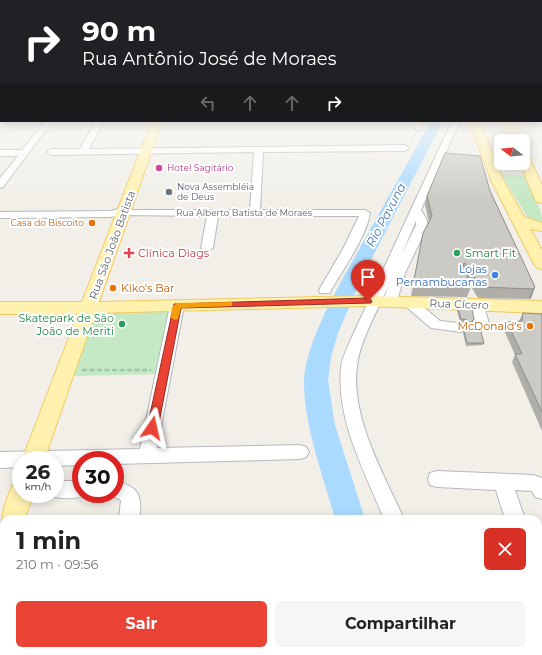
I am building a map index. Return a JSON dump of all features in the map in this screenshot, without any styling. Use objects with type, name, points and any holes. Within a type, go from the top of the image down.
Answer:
[{"type":"main road","name":"Rua São João Batista","points":[[37,451],[89,308],[120,214],[150,140]]},
{"type":"main road","points":[[481,140],[486,159],[542,264]]},
{"type":"main road","points":[[530,169],[538,182],[542,199]]},
{"type":"main road","points":[[518,219],[531,225],[542,227]]},
{"type":"main road","points":[[529,239],[542,256]]},
{"type":"main road","name":"Rua Cícero","points":[[0,308],[177,306],[321,296],[377,301],[542,307]]},
{"type":"main road","points":[[13,515],[18,503]]},
{"type":"street","points":[[0,185],[35,140]]},
{"type":"street","points":[[83,151],[89,140]]},
{"type":"street","points":[[392,515],[358,430],[352,408],[349,379],[351,356],[377,301],[399,273],[422,225],[421,218],[416,211],[445,155],[449,140]]},
{"type":"street","points":[[51,152],[405,148]]},
{"type":"street","points":[[255,213],[259,150]]},
{"type":"street","points":[[0,153],[25,153]]},
{"type":"street","name":"Rua Alberto Batista de Moraes","points":[[0,215],[365,213],[364,219],[349,249],[321,296]]},
{"type":"street","points":[[207,248],[212,214]]},
{"type":"street","points":[[409,302],[436,325],[461,327]]},
{"type":"street","points":[[477,327],[482,324],[478,305]]},
{"type":"street","points":[[147,457],[177,306]]},
{"type":"street","points":[[64,459],[300,452]]},
{"type":"street","points":[[0,460],[12,460]]},
{"type":"street","points":[[437,478],[533,483],[538,485],[542,490]]},
{"type":"street","points":[[502,481],[514,515]]},
{"type":"street","points":[[124,490],[129,494],[132,501],[130,515]]},
{"type":"path","points":[[405,148],[410,140]]},
{"type":"path","points":[[66,370],[164,370]]},
{"type":"green space","points":[[501,174],[528,176],[542,216],[542,226],[531,223]]},
{"type":"green space","points":[[169,311],[158,374],[73,376],[95,312]]},
{"type":"building","points":[[445,153],[480,156],[490,191],[535,287],[533,289],[481,287],[465,263],[463,264],[471,287],[413,285],[423,233],[432,216],[427,196]]},
{"type":"building","points":[[458,308],[472,309],[474,319],[470,323],[467,320],[461,319]]},
{"type":"building","points":[[523,313],[542,314],[542,412],[515,354],[522,354],[507,322],[522,321]]},
{"type":"building","points":[[470,325],[473,329],[480,329],[484,343],[467,343],[464,330]]},
{"type":"waterway","name":"Rio Pavuna","points":[[349,515],[322,425],[316,380],[320,357],[327,333],[353,277],[427,140]]},
{"type":"slow traffic","points":[[175,317],[177,306],[229,304]]},
{"type":"place","name":"Hotel Sagitário","points":[[159,168]]},
{"type":"place","name":"Nova Assembléia de Deus","points":[[169,192]]},
{"type":"place","name":"Casa do Biscoito","points":[[92,223]]},
{"type":"place","name":"Clínica Diags","points":[[129,253]]},
{"type":"place","name":"Smart Fit","points":[[457,253]]},
{"type":"place","name":"Lojas Pernambucanas","points":[[495,275]]},
{"type":"place","name":"Kiko's Bar","points":[[113,288]]},
{"type":"place","name":"Skatepark de São João de Meriti","points":[[122,324]]},
{"type":"place","name":"McDonald's","points":[[530,326]]},
{"type":"route","points":[[152,428],[177,306],[368,301]]}]
